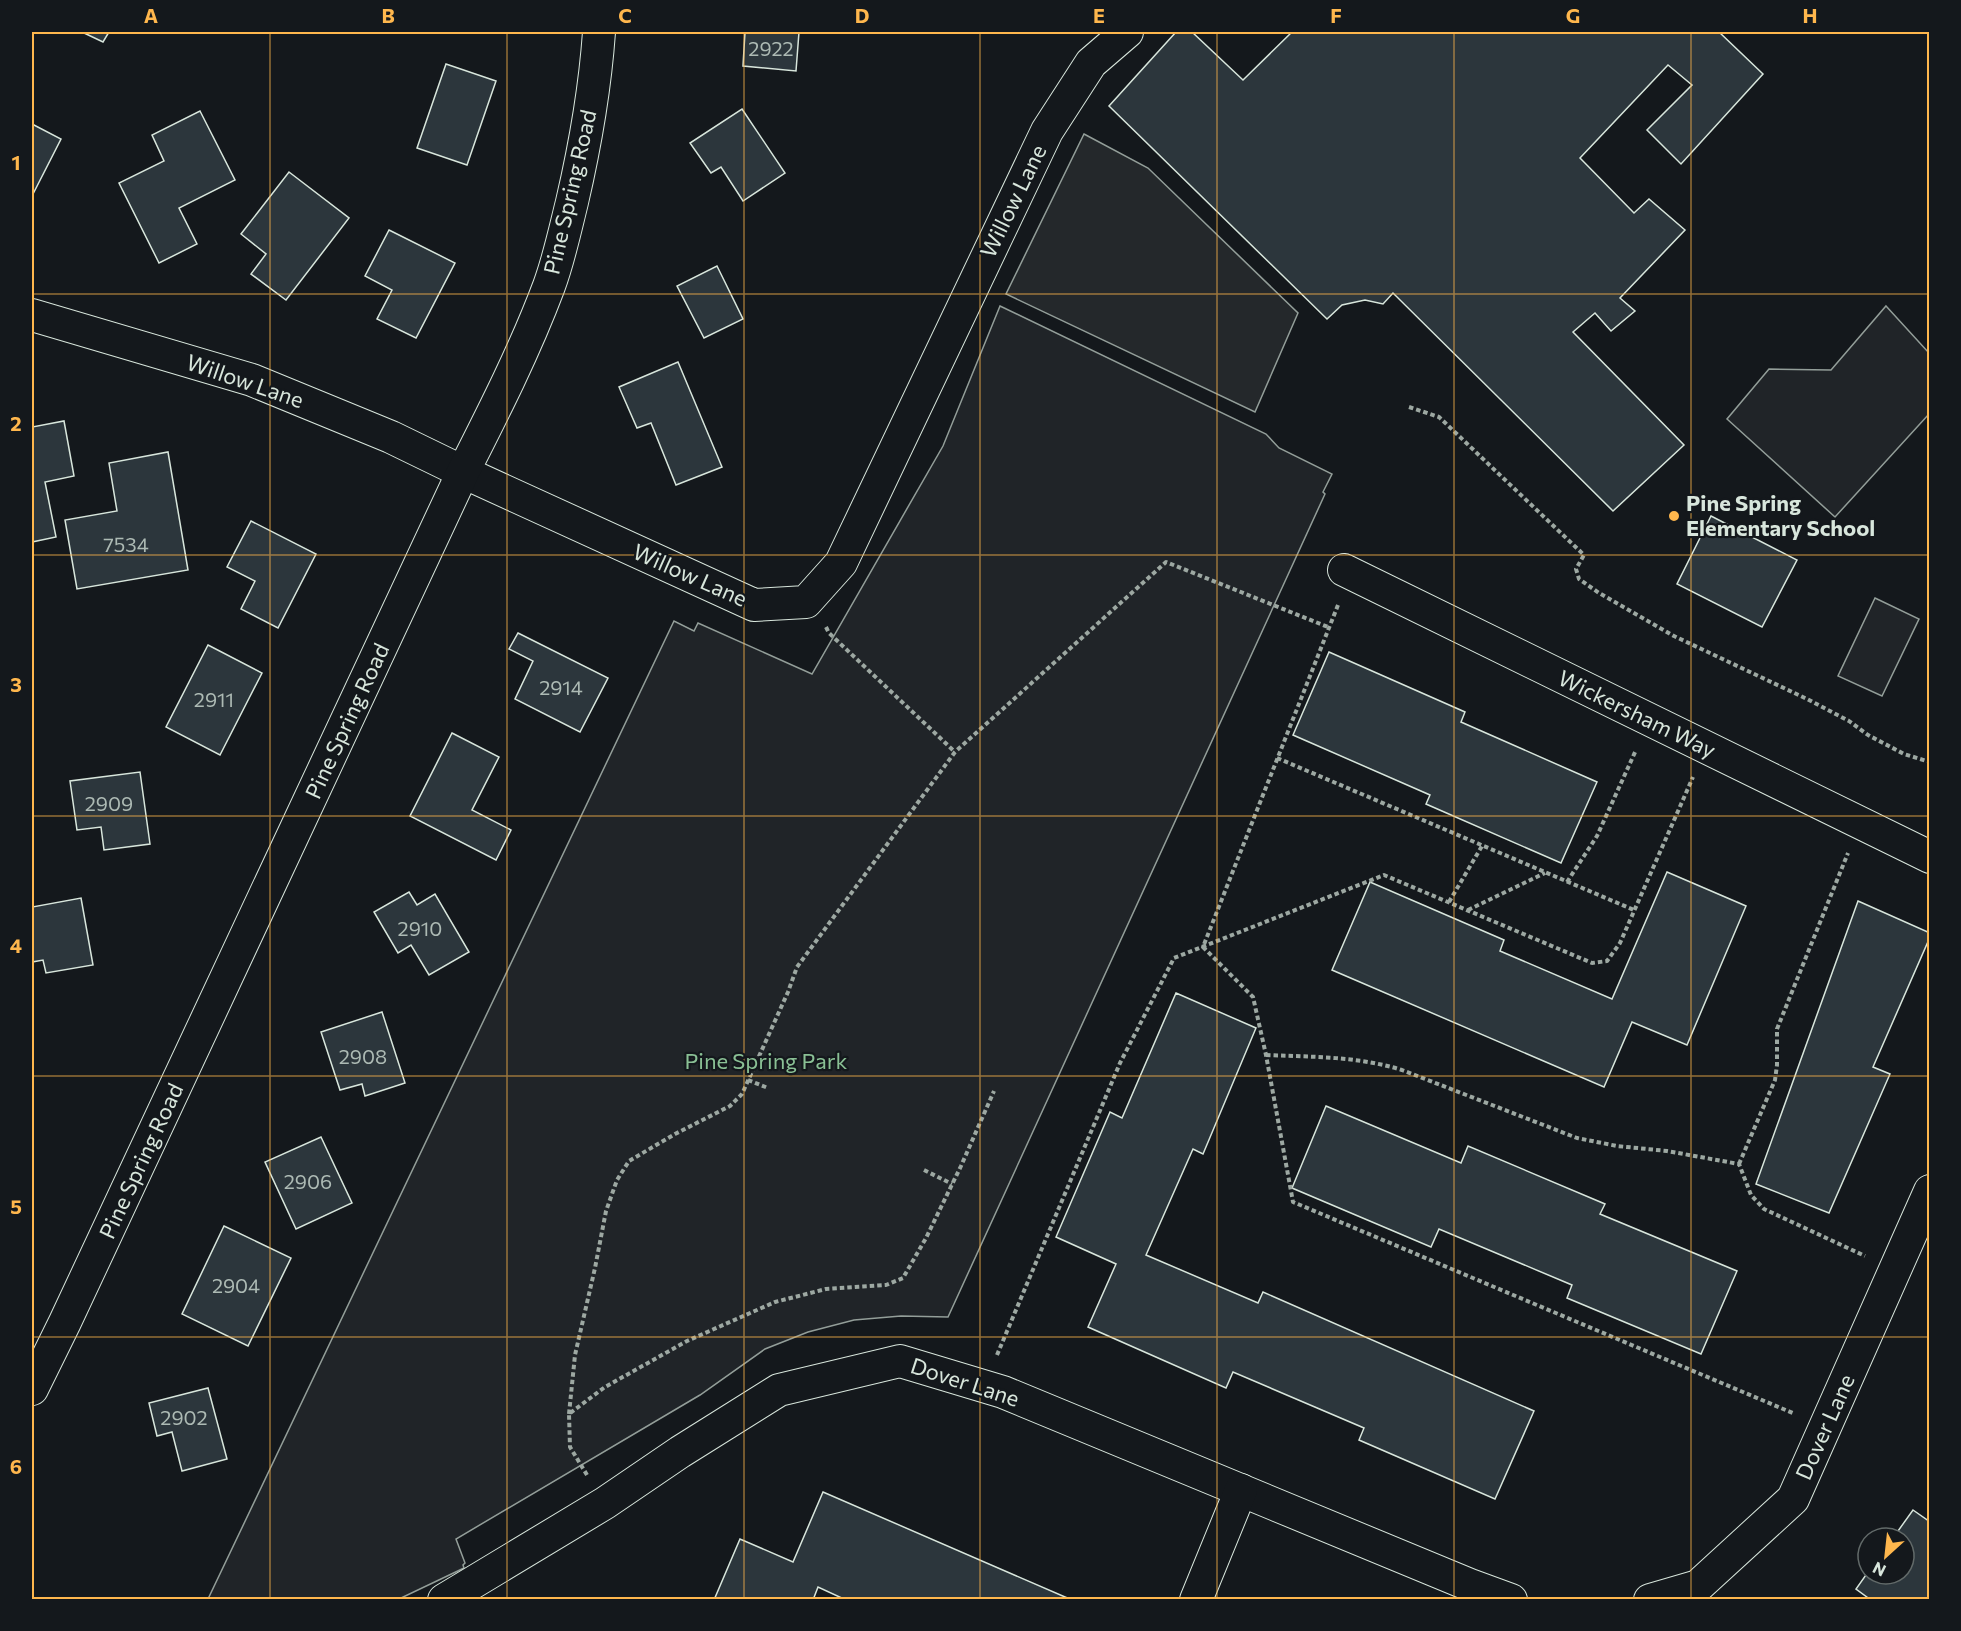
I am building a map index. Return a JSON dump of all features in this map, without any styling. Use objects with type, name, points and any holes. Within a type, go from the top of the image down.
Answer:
[{"type":"street","name":"Pine Spring Road","points":[[32,1389],[514,368],[549,285],[563,242],[583,154],[599,32]]},
{"type":"street","name":"Willow Lane","points":[[32,315],[252,380],[391,436],[463,472],[753,605],[806,602],[841,563],[1047,131],[1091,63],[1127,32]]},
{"type":"street","name":"Wickersham Way","points":[[1348,572],[1929,857]]},
{"type":"street","name":"Dover Lane","points":[[1650,1599],[1698,1586],[1793,1499],[1929,1191]]},
{"type":"street","name":"Dover Lane","points":[[444,1599],[605,1503],[779,1390],[900,1361],[1003,1392],[1470,1585],[1511,1599]]},
{"type":"street","points":[[1196,1599],[1241,1490]]},
{"type":"path","points":[[1409,407],[1439,417],[1584,555],[1576,568],[1579,579],[1599,593],[1674,636],[1849,721],[1868,735],[1904,754],[1929,762]]},
{"type":"path","points":[[605,1503],[570,1447],[569,1414],[575,1355],[606,1211],[617,1180],[628,1161],[730,1106],[742,1094],[797,967],[955,752],[1166,562],[1328,627]]},
{"type":"path","points":[[1203,947],[1348,572]]},
{"type":"path","points":[[806,602],[821,614],[829,633],[955,752]]},
{"type":"path","points":[[1567,882],[1605,819],[1650,720]]},
{"type":"path","points":[[985,1386],[1120,1063],[1174,958],[1384,875],[1592,963],[1607,961],[1620,943],[1706,748]]},
{"type":"path","points":[[1277,758],[1634,910]]},
{"type":"path","points":[[1861,824],[1777,1029],[1775,1080],[1739,1164],[1751,1195],[1764,1209],[1894,1271]]},
{"type":"path","points":[[1449,902],[1482,846]]},
{"type":"path","points":[[1468,910],[1546,873]]},
{"type":"path","points":[[1203,947],[1252,997],[1266,1055],[1293,1202],[1762,1399],[1824,1428]]},
{"type":"path","points":[[1266,1055],[1344,1058],[1378,1062],[1577,1137],[1617,1146],[1667,1151],[1739,1164]]},
{"type":"path","points":[[748,1080],[768,1089]]},
{"type":"path","points":[[569,1414],[605,1387],[687,1341],[775,1302],[826,1289],[886,1285],[903,1278],[926,1238],[994,1090]]},
{"type":"path","points":[[924,1170],[952,1184]]},
{"type":"green space","name":"Pine Spring Park","points":[[1000,306],[1266,434],[1279,448],[1332,474],[1323,492],[1325,494],[948,1317],[901,1316],[854,1320],[808,1332],[765,1349],[700,1395],[456,1539],[465,1563],[464,1568],[399,1599],[208,1599],[674,621],[694,631],[698,623],[812,674],[943,446]]},
{"type":"green space","points":[[1886,306],[1929,353],[1929,414],[1835,517],[1727,419],[1769,369],[1831,370]]},
{"type":"green space","points":[[1875,598],[1919,619],[1882,696],[1838,676]]},
{"type":"shaded area","points":[[1084,134],[1148,168],[1298,313],[1255,412],[1006,294]]},
{"type":"building","points":[[82,32],[109,32],[103,42]]},
{"type":"building","points":[[745,32],[799,32],[796,71],[743,66]]},
{"type":"building","points":[[1176,32],[1192,32],[1243,80],[1292,32],[1719,32],[1763,74],[1681,164],[1647,130],[1692,85],[1668,65],[1580,158],[1634,213],[1649,199],[1685,230],[1620,298],[1635,311],[1611,331],[1595,313],[1573,332],[1684,445],[1613,511],[1393,293],[1383,304],[1365,300],[1342,305],[1327,319],[1109,106]]},
{"type":"building","points":[[446,64],[496,81],[467,165],[417,148]]},
{"type":"building","points":[[742,109],[785,173],[743,201],[721,167],[711,173],[690,143]]},
{"type":"building","points":[[200,111],[235,180],[179,208],[197,244],[159,263],[119,183],[164,161],[152,135]]},
{"type":"building","points":[[32,124],[61,139],[32,196]]},
{"type":"building","points":[[289,172],[349,218],[286,300],[251,274],[266,254],[241,234]]},
{"type":"building","points":[[389,230],[455,263],[416,338],[377,319],[392,290],[365,276]]},
{"type":"building","points":[[717,266],[743,319],[704,338],[677,286]]},
{"type":"building","points":[[678,362],[722,467],[676,485],[651,423],[637,428],[619,387]]},
{"type":"building","points":[[64,421],[74,476],[45,482],[56,537],[32,542],[32,427]]},
{"type":"building","points":[[168,452],[188,570],[77,589],[65,520],[117,511],[109,463]]},
{"type":"building","points":[[1711,516],[1797,560],[1762,627],[1677,584]]},
{"type":"building","points":[[251,521],[316,554],[278,628],[241,609],[255,581],[227,567]]},
{"type":"building","points":[[518,633],[608,678],[580,732],[515,699],[533,661],[509,649]]},
{"type":"building","points":[[208,645],[262,673],[220,755],[166,727]]},
{"type":"building","points":[[1329,652],[1465,712],[1461,722],[1597,782],[1561,863],[1426,804],[1430,795],[1293,735]]},
{"type":"building","points":[[452,733],[499,757],[472,810],[511,830],[496,860],[410,816]]},
{"type":"building","points":[[140,772],[150,844],[104,850],[101,827],[77,830],[70,781]]},
{"type":"building","points":[[1667,872],[1746,906],[1687,1045],[1632,1022],[1604,1087],[1332,970],[1370,882],[1504,940],[1500,951],[1612,999]]},
{"type":"building","points":[[409,892],[417,905],[435,894],[469,952],[429,975],[411,945],[398,953],[374,912]]},
{"type":"building","points":[[81,898],[93,965],[46,973],[43,960],[32,962],[32,907]]},
{"type":"building","points":[[1858,901],[1930,933],[1930,937],[1873,1067],[1890,1074],[1829,1213],[1756,1184]]},
{"type":"building","points":[[1176,993],[1256,1028],[1203,1154],[1193,1149],[1146,1255],[1258,1303],[1263,1292],[1534,1411],[1495,1499],[1359,1440],[1364,1428],[1233,1372],[1226,1388],[1088,1327],[1116,1264],[1056,1237],[1110,1112],[1122,1118]]},
{"type":"building","points":[[382,1012],[405,1083],[365,1096],[362,1084],[340,1090],[321,1032]]},
{"type":"building","points":[[1326,1106],[1461,1163],[1468,1146],[1605,1204],[1600,1214],[1737,1271],[1701,1354],[1567,1298],[1572,1285],[1439,1229],[1431,1247],[1292,1188]]},
{"type":"building","points":[[321,1137],[352,1203],[296,1229],[265,1162]]},
{"type":"building","points":[[224,1226],[291,1258],[248,1346],[182,1314]]},
{"type":"building","points":[[208,1388],[227,1459],[182,1471],[172,1432],[157,1436],[149,1403]]},
{"type":"building","points":[[823,1492],[1072,1600],[846,1600],[818,1587],[813,1600],[714,1600],[740,1539],[793,1562]]},
{"type":"building","points":[[1913,1510],[1930,1522],[1930,1600],[1871,1600],[1856,1589],[1858,1586],[1916,1586],[1916,1526],[1902,1526]]},
{"type":"place","name":"Pine Spring Elementary School","points":[[1674,516]]}]
